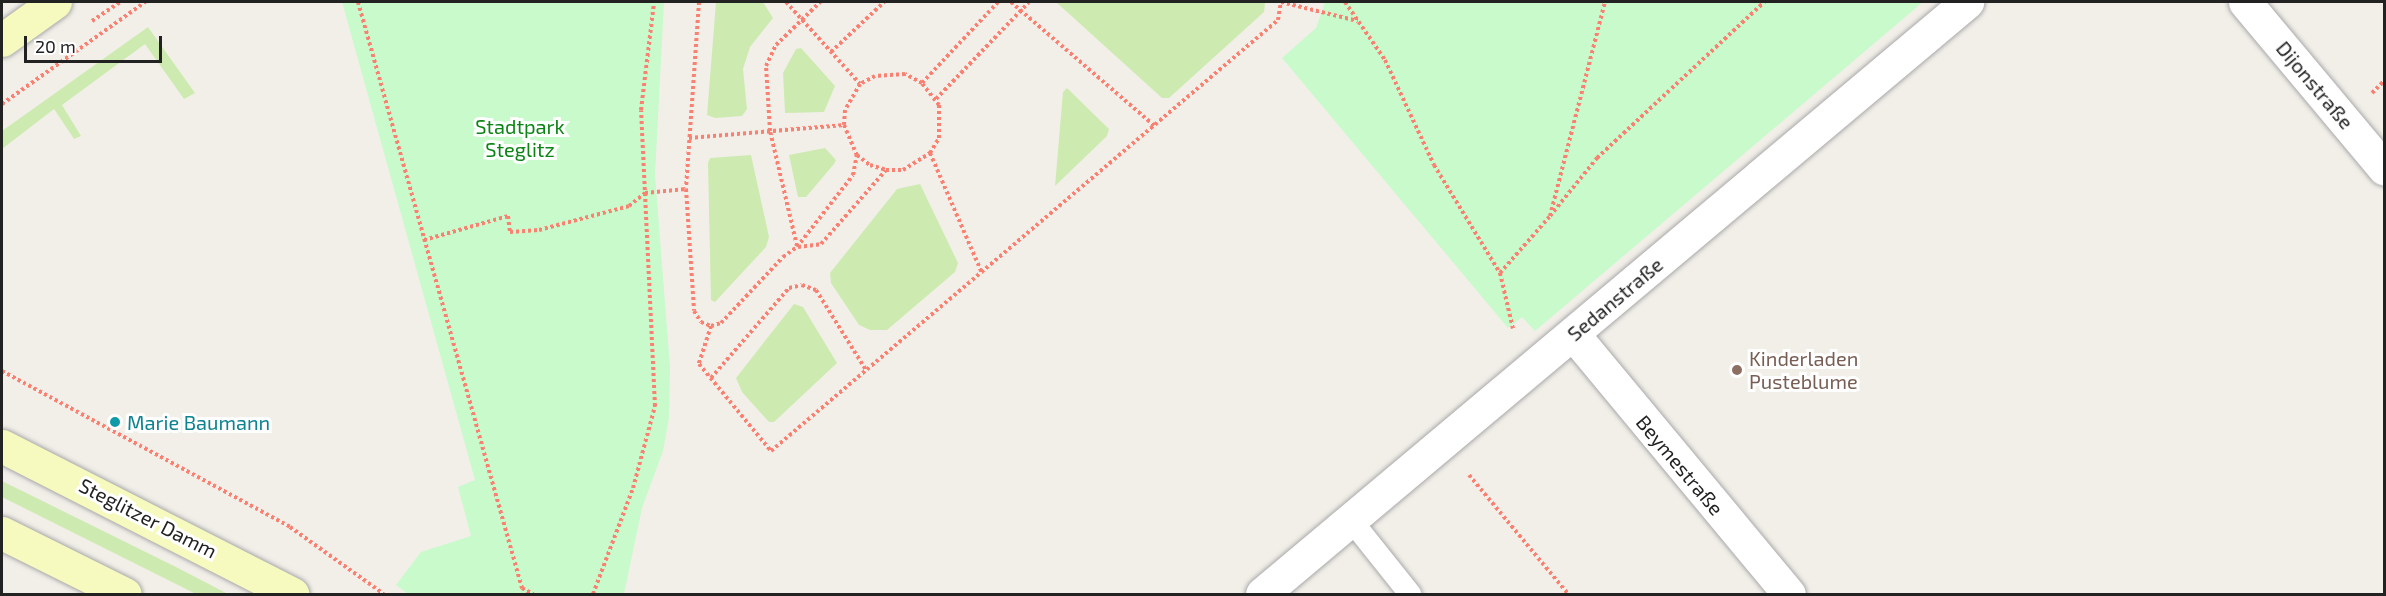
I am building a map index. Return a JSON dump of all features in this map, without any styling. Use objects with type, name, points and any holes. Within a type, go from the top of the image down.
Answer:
[{"type":"main road","points":[[2,40],[56,2]]},
{"type":"main road","name":"Steglitzer Damm","points":[[2,446],[293,594]]},
{"type":"main road","points":[[2,533],[125,594]]},
{"type":"street","name":"Sedanstraße","points":[[1262,594],[1967,2]]},
{"type":"street","name":"Dijonstraße","points":[[2245,2],[2385,168]]},
{"type":"street","name":"Beymestraße","points":[[1573,334],[1789,594]]},
{"type":"lane","points":[[1351,520],[1410,594]]},
{"type":"path","points":[[2,104],[145,2]]},
{"type":"path","points":[[358,2],[522,588],[533,594]]},
{"type":"path","points":[[593,594],[633,488],[655,406],[641,110],[654,2]]},
{"type":"path","points":[[699,2],[686,189],[694,311],[700,322],[711,326],[721,322],[783,257],[797,247],[853,175],[857,155]]},
{"type":"path","points":[[786,2],[860,84]]},
{"type":"path","points":[[797,247],[770,131],[766,66],[776,45],[820,2]]},
{"type":"path","points":[[831,52],[885,2]]},
{"type":"path","points":[[922,83],[998,2]]},
{"type":"path","points":[[1011,2],[1156,127]]},
{"type":"path","points":[[936,99],[1029,2]]},
{"type":"path","points":[[711,326],[699,364],[771,451],[1156,127],[1278,20],[1281,2],[1358,21]]},
{"type":"path","points":[[1345,2],[1385,60],[1434,165],[1500,273],[1513,329]]},
{"type":"path","points":[[1550,216],[1605,2]]},
{"type":"path","points":[[1500,273],[1597,158],[1764,2]]},
{"type":"path","points":[[890,73],[905,74],[922,83],[936,99],[942,121],[939,138],[930,153],[903,170],[886,170],[870,165],[857,155],[844,125],[845,110],[860,84],[890,73]]},
{"type":"path","points":[[2376,88],[2385,81]]},
{"type":"path","points":[[689,138],[844,125]]},
{"type":"path","points":[[930,153],[982,273]]},
{"type":"path","points":[[797,247],[821,244],[886,170]]},
{"type":"path","points":[[424,240],[508,216],[510,232],[539,230],[629,206],[645,193],[686,189]]},
{"type":"path","points":[[711,378],[789,288],[802,285],[816,290],[866,370]]},
{"type":"path","points":[[2,371],[86,413],[245,506],[290,527],[384,594]]},
{"type":"path","points":[[1466,472],[1568,594]]},
{"type":"green space","name":"Stadtpark Steglitz","points":[[342,2],[664,2],[655,175],[670,367],[669,418],[663,451],[642,508],[624,594],[408,594],[396,585],[421,552],[471,536],[458,487],[475,480]]},
{"type":"green space","points":[[716,2],[763,2],[773,18],[750,47],[743,69],[747,109],[742,116],[715,118],[707,115]]},
{"type":"green space","points":[[1056,2],[1265,3],[1264,12],[1169,98],[1162,98]]},
{"type":"green space","points":[[1325,2],[1923,2],[1535,331],[1522,317],[1508,328],[1282,58],[1316,28]]},
{"type":"green space","points":[[148,27],[195,93],[184,99],[145,44],[62,105],[81,136],[74,139],[54,109],[2,149],[2,131]]},
{"type":"green space","points":[[801,48],[835,86],[824,112],[785,113],[783,73],[796,49]]},
{"type":"green space","points":[[1067,88],[1109,129],[1107,136],[1055,186],[1063,92]]},
{"type":"green space","points":[[825,148],[836,160],[834,164],[806,197],[798,197],[789,155]]},
{"type":"green space","points":[[751,155],[769,237],[766,247],[715,302],[711,300],[708,163],[710,158]]},
{"type":"green space","points":[[920,184],[958,263],[955,272],[887,330],[870,330],[859,325],[831,283],[830,273],[897,189]]},
{"type":"green space","points":[[794,304],[803,307],[837,363],[774,422],[769,422],[742,392],[736,378]]},
{"type":"green space","points":[[2,481],[228,594],[196,594],[2,497]]},
{"type":"place","name":"Kinderladen Pusteblume","points":[[1737,370]]},
{"type":"place","name":"Marie Baumann","points":[[115,422]]}]
